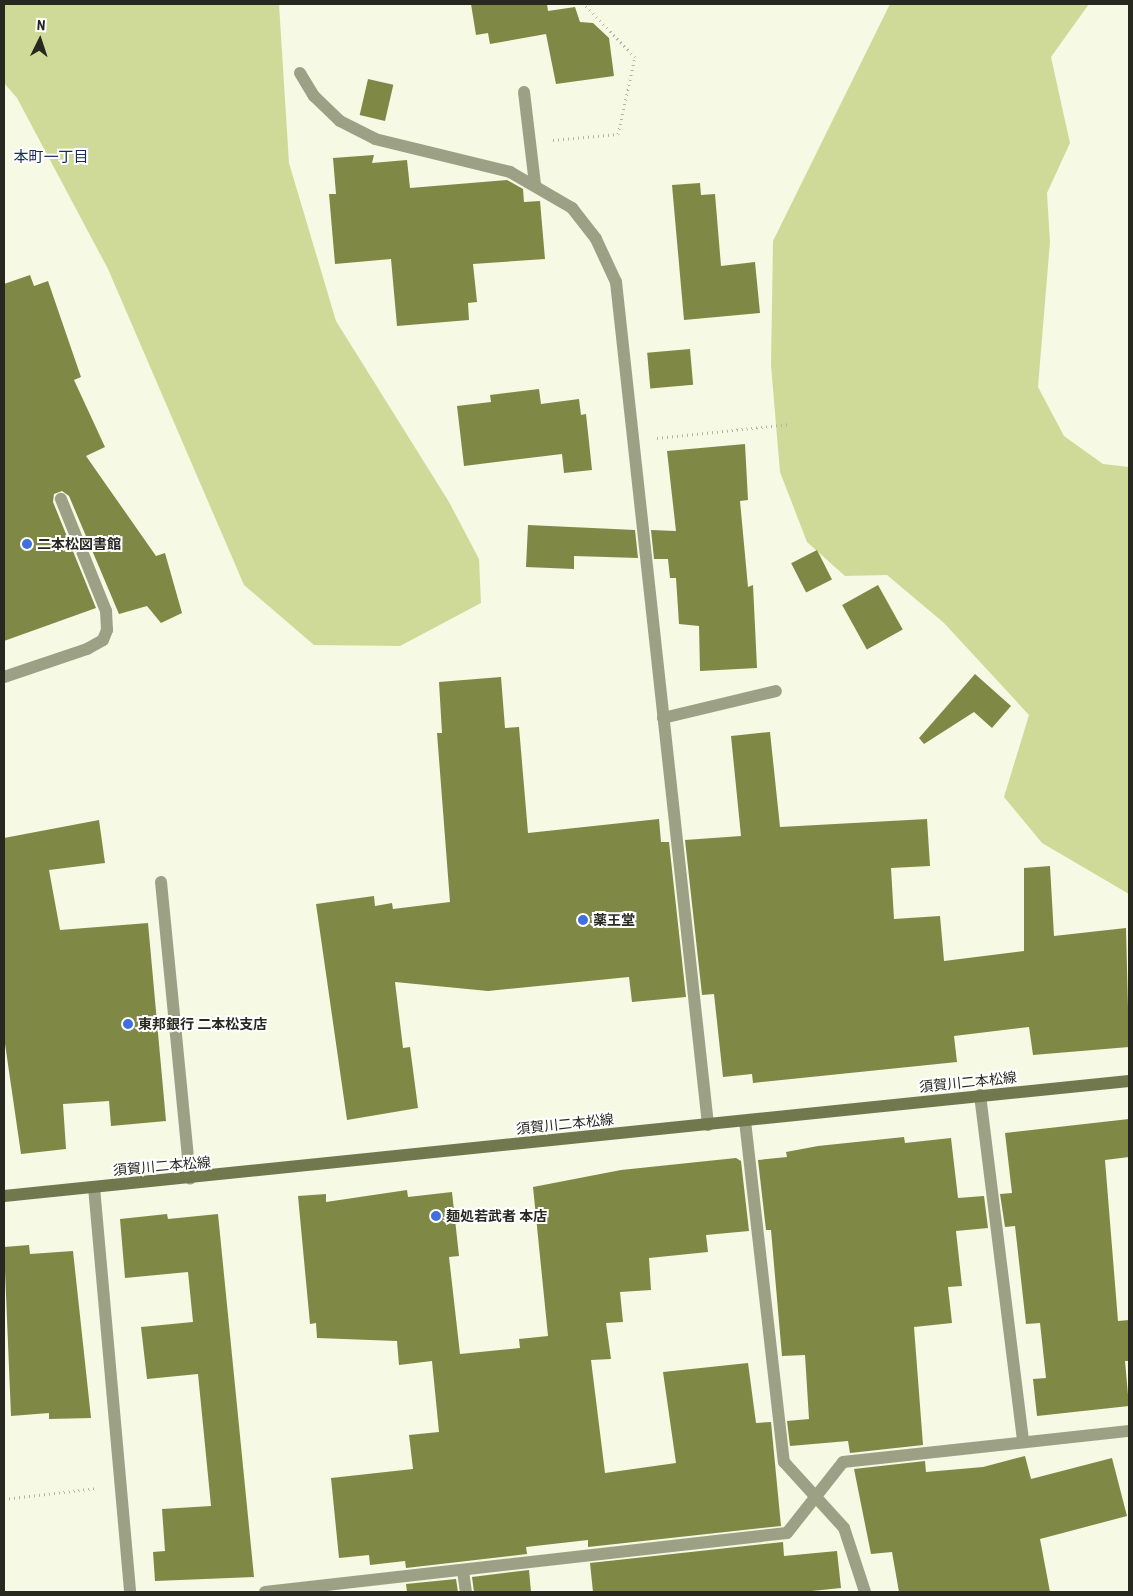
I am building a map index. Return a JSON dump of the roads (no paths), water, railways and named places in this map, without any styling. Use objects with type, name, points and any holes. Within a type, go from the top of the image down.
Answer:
[{"type":"main road","name":"須賀川二本松線","points":[[4,1196],[190,1179],[980,1095],[1129,1081]]},
{"type":"street","points":[[300,73],[314,96],[340,121],[374,139],[510,172],[535,184],[572,208],[596,238],[616,282],[630,441],[708,1125]]},
{"type":"street","points":[[524,92],[535,184]]},
{"type":"street","points":[[4,677],[87,649],[103,640],[107,630],[106,611],[61,499]]},
{"type":"street","points":[[663,718],[776,690]]},
{"type":"street","points":[[161,882],[190,1179]]},
{"type":"street","points":[[980,1095],[1023,1441]]},
{"type":"street","points":[[745,1121],[784,1462],[844,1528],[865,1592]]},
{"type":"street","points":[[94,1187],[130,1592]]},
{"type":"street","points":[[265,1592],[787,1534],[843,1462],[1129,1431]]},
{"type":"street","points":[[463,1571],[466,1592]]},
{"type":"place","name":"二本松図書館","points":[[27,544]]},
{"type":"place","name":"薬王堂","points":[[583,920]]},
{"type":"place","name":"東邦銀行 二本松支店","points":[[128,1024]]},
{"type":"place","name":"麺処若武者 本店","points":[[436,1216]]},
{"type":"district","name":"本町一丁目","points":[[51,158]]}]
